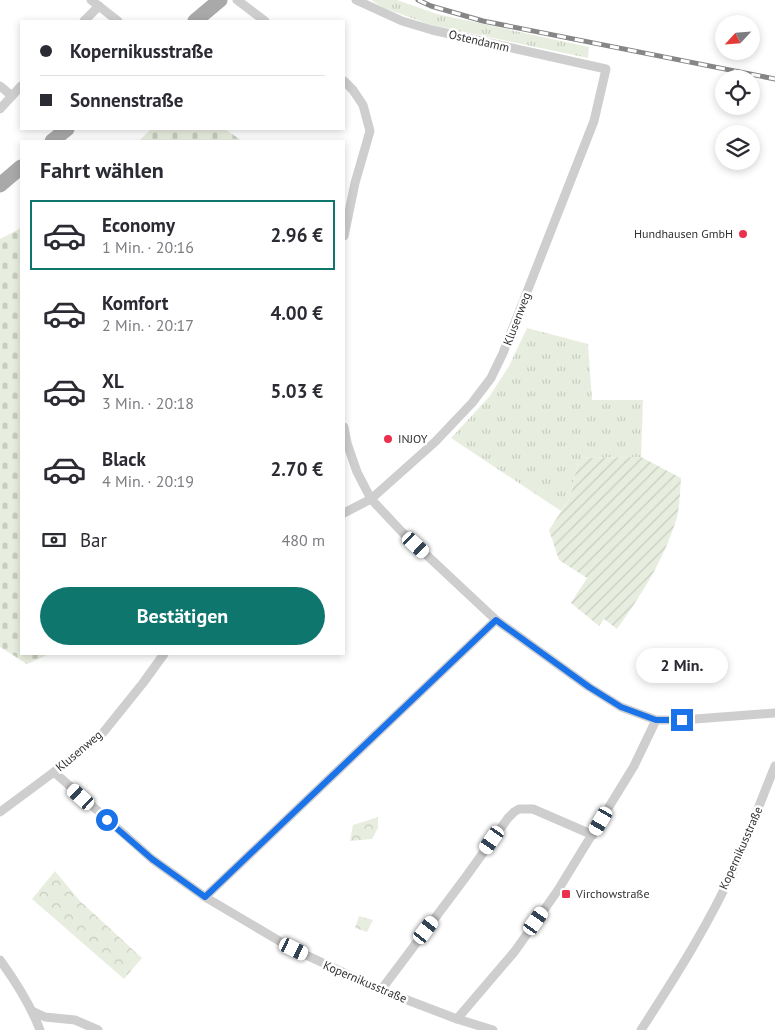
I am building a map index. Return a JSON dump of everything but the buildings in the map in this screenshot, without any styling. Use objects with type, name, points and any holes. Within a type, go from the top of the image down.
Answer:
[{"type":"main road","points":[[196,20],[220,0]]},
{"type":"main road","points":[[53,140],[66,130]]},
{"type":"main road","points":[[0,185],[20,168]]},
{"type":"street","points":[[91,0],[117,20]]},
{"type":"street","points":[[237,0],[264,20]]},
{"type":"street","name":"Ostendamm","points":[[356,0],[402,21],[432,30],[606,69]]},
{"type":"street","points":[[85,20],[99,6]]},
{"type":"street","name":"Klusenweg","points":[[345,512],[371,499],[435,442],[472,403],[490,378],[504,353],[594,121],[606,69]]},
{"type":"street","points":[[345,82],[362,105],[370,131],[355,183],[345,231]]},
{"type":"street","points":[[0,86],[12,96]]},
{"type":"street","points":[[0,109],[20,87]]},
{"type":"street","points":[[345,432],[357,472],[371,499],[402,532],[496,620],[589,687],[621,707],[656,720],[682,720],[775,713]]},
{"type":"street","points":[[205,897],[496,620]]},
{"type":"street","name":"Klusenweg","points":[[0,812],[102,734],[163,655]]},
{"type":"street","points":[[457,1019],[515,951],[558,890],[634,766],[656,720]]},
{"type":"street","name":"Kopernikusstraße","points":[[641,1030],[683,964],[708,920],[736,864],[775,766]]},
{"type":"street","name":"Kopernikusstraße","points":[[54,772],[152,859],[205,897],[294,949],[381,990],[457,1019],[493,1030]]},
{"type":"street","points":[[381,990],[514,812],[525,808],[532,809],[593,835]]},
{"type":"street","points":[[0,960],[17,984],[40,1030]]},
{"type":"street","points":[[32,1011],[45,1017],[75,1020],[98,1030]]},
{"type":"green space","points":[[371,0],[397,0],[437,14],[589,47],[588,58],[431,25],[384,8]]},
{"type":"green space","points":[[150,130],[226,130],[241,140],[140,140]]},
{"type":"green space","points":[[20,229],[20,655],[47,655],[27,664],[0,647],[0,239]]},
{"type":"green space","points":[[527,328],[588,344],[592,400],[643,400],[641,457],[579,458],[570,498],[561,511],[451,438],[489,397],[509,366]]},
{"type":"green space","points":[[641,457],[681,478],[677,517],[666,547],[652,575],[617,629],[604,619],[599,626],[571,603],[587,578],[559,560],[549,530],[570,498],[579,458]]},
{"type":"green space","points":[[378,817],[378,828],[372,839],[350,841],[353,825]]},
{"type":"green space","points":[[55,871],[80,901],[142,958],[124,979],[32,899]]},
{"type":"green space","points":[[359,916],[373,920],[367,932],[355,928]]},
{"type":"railway","points":[[418,0],[431,6],[483,21],[775,79]]},
{"type":"place","name":"Hundhausen GmbH","points":[[743,234]]},
{"type":"place","name":"INJOY","points":[[388,439]]},
{"type":"place","name":"Virchowstraße","points":[[566,894]]},
{"type":"route","points":[[107,820],[152,859],[205,897],[496,620],[589,687],[621,707],[656,720],[682,720]]}]
